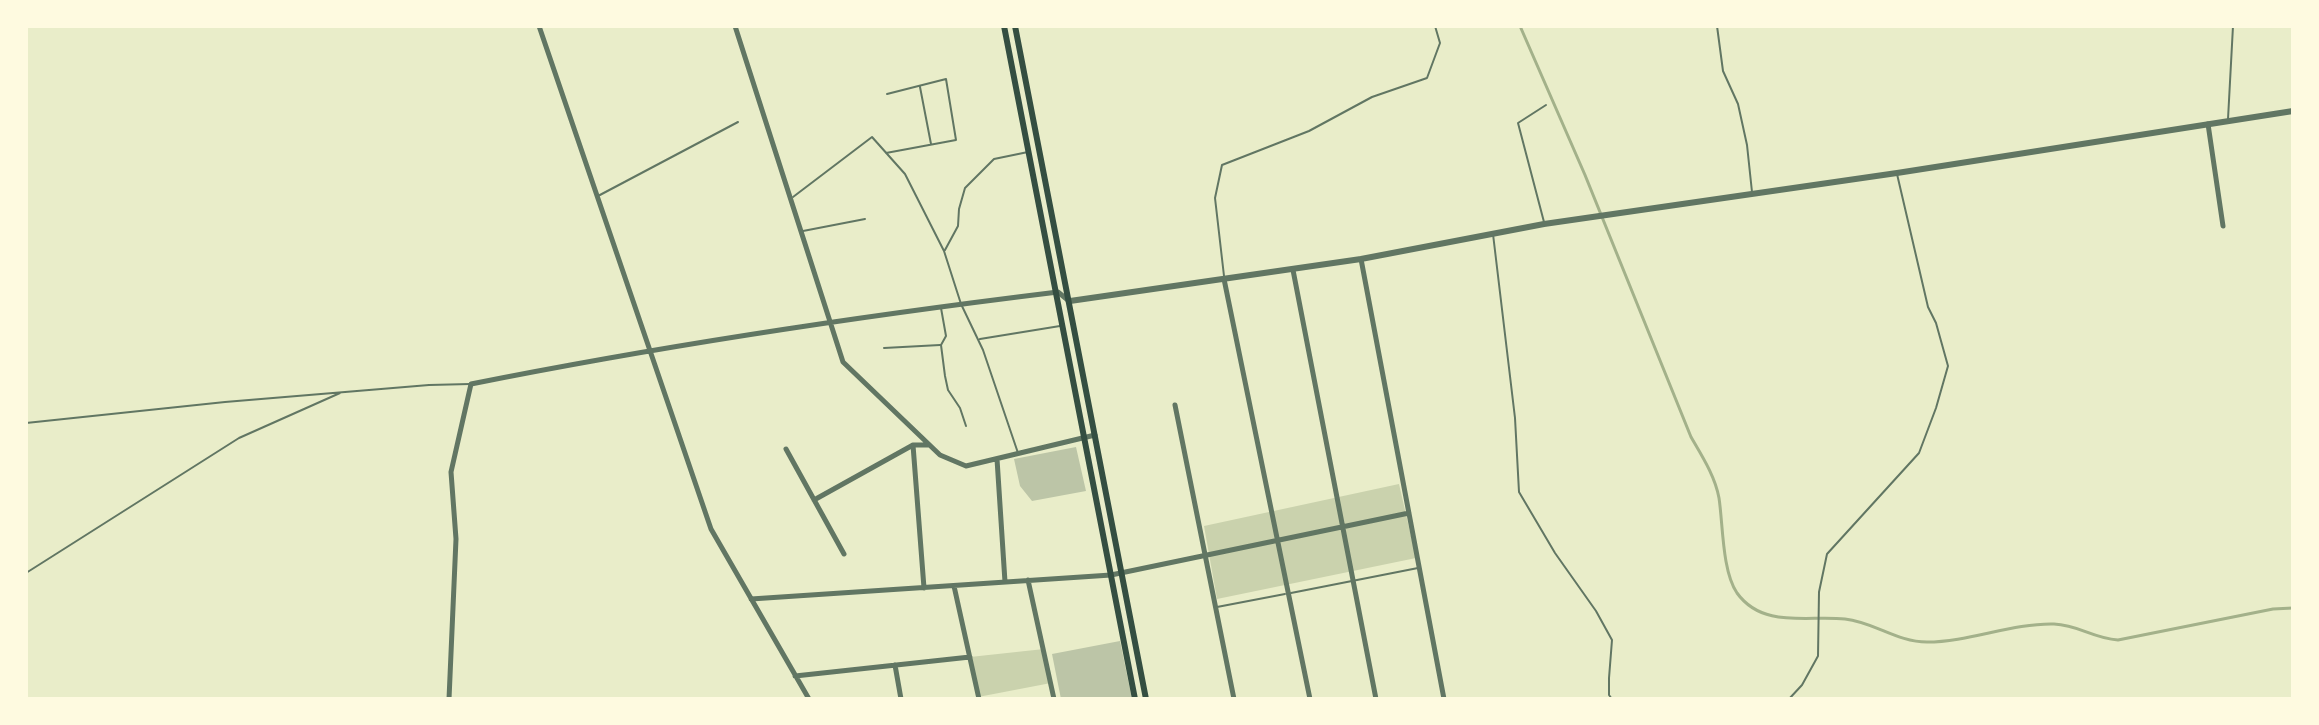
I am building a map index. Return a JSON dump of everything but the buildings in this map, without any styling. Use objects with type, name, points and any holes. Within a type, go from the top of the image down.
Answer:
[{"type":"main road","points":[[1004,26],[1135,699]]},
{"type":"main road","points":[[1015,26],[1146,699]]},
{"type":"street","points":[[539,26],[711,529],[809,699]]},
{"type":"street","points":[[735,26],[843,362],[940,455],[966,466],[1095,435]]},
{"type":"street","points":[[449,699],[456,539],[451,472],[471,384],[650,349],[828,322],[1058,292],[1070,301],[1293,270],[1544,224],[2293,111]]},
{"type":"street","points":[[2207,123],[2223,226]]},
{"type":"street","points":[[1361,259],[1444,699]]},
{"type":"street","points":[[1293,270],[1376,699]]},
{"type":"street","points":[[1224,279],[1310,699]]},
{"type":"street","points":[[1175,405],[1234,699]]},
{"type":"street","points":[[814,500],[913,445],[929,445]]},
{"type":"street","points":[[913,445],[924,588]]},
{"type":"street","points":[[786,449],[844,554]]},
{"type":"street","points":[[997,459],[1005,582]]},
{"type":"street","points":[[751,599],[1111,575],[1409,513]]},
{"type":"street","points":[[1028,580],[1054,699]]},
{"type":"street","points":[[954,586],[979,699]]},
{"type":"street","points":[[795,676],[970,657]]},
{"type":"street","points":[[895,665],[901,699]]},
{"type":"lane","points":[[1224,279],[1215,198],[1222,165],[1309,131],[1372,97],[1427,78],[1440,43],[1435,26]]},
{"type":"lane","points":[[1717,26],[1723,71],[1738,104],[1747,145],[1752,194]]},
{"type":"lane","points":[[2228,120],[2233,26]]},
{"type":"lane","points":[[886,153],[956,140],[946,79],[887,94]]},
{"type":"lane","points":[[920,85],[931,145]]},
{"type":"lane","points":[[1544,224],[1518,123],[1546,105]]},
{"type":"lane","points":[[596,197],[738,122]]},
{"type":"lane","points":[[790,200],[872,137],[905,174],[944,251],[1018,454]]},
{"type":"lane","points":[[944,251],[958,226],[965,188],[994,159],[1029,151]]},
{"type":"lane","points":[[1789,699],[1802,685],[1818,656],[1819,592],[1827,554],[1919,453],[1948,366],[1936,323],[1928,307],[1897,173]]},
{"type":"lane","points":[[800,232],[865,219]]},
{"type":"lane","points":[[1493,233],[1515,418],[1519,492],[1612,640],[1609,686],[1612,699]]},
{"type":"lane","points":[[941,307],[946,336],[941,345],[948,390],[960,408],[966,426]]},
{"type":"lane","points":[[978,339],[1064,325]]},
{"type":"lane","points":[[884,348],[941,345]]},
{"type":"lane","points":[[26,423],[344,391],[471,384]]},
{"type":"lane","points":[[26,573],[239,438],[344,391]]},
{"type":"lane","points":[[1215,607],[1419,568]]},
{"type":"green space","points":[[1399,484],[1416,558],[1217,599],[1204,526]]},
{"type":"green space","points":[[1044,649],[1051,683],[978,697],[970,657]]},
{"type":"waterway","points":[[1520,26],[1585,175],[1691,437],[1708,466],[1719,498],[1728,573],[1737,593],[1748,604],[1773,616],[1845,619],[1906,639],[1927,642],[2038,624],[2071,627],[2118,640],[2273,609],[2293,608]]}]
